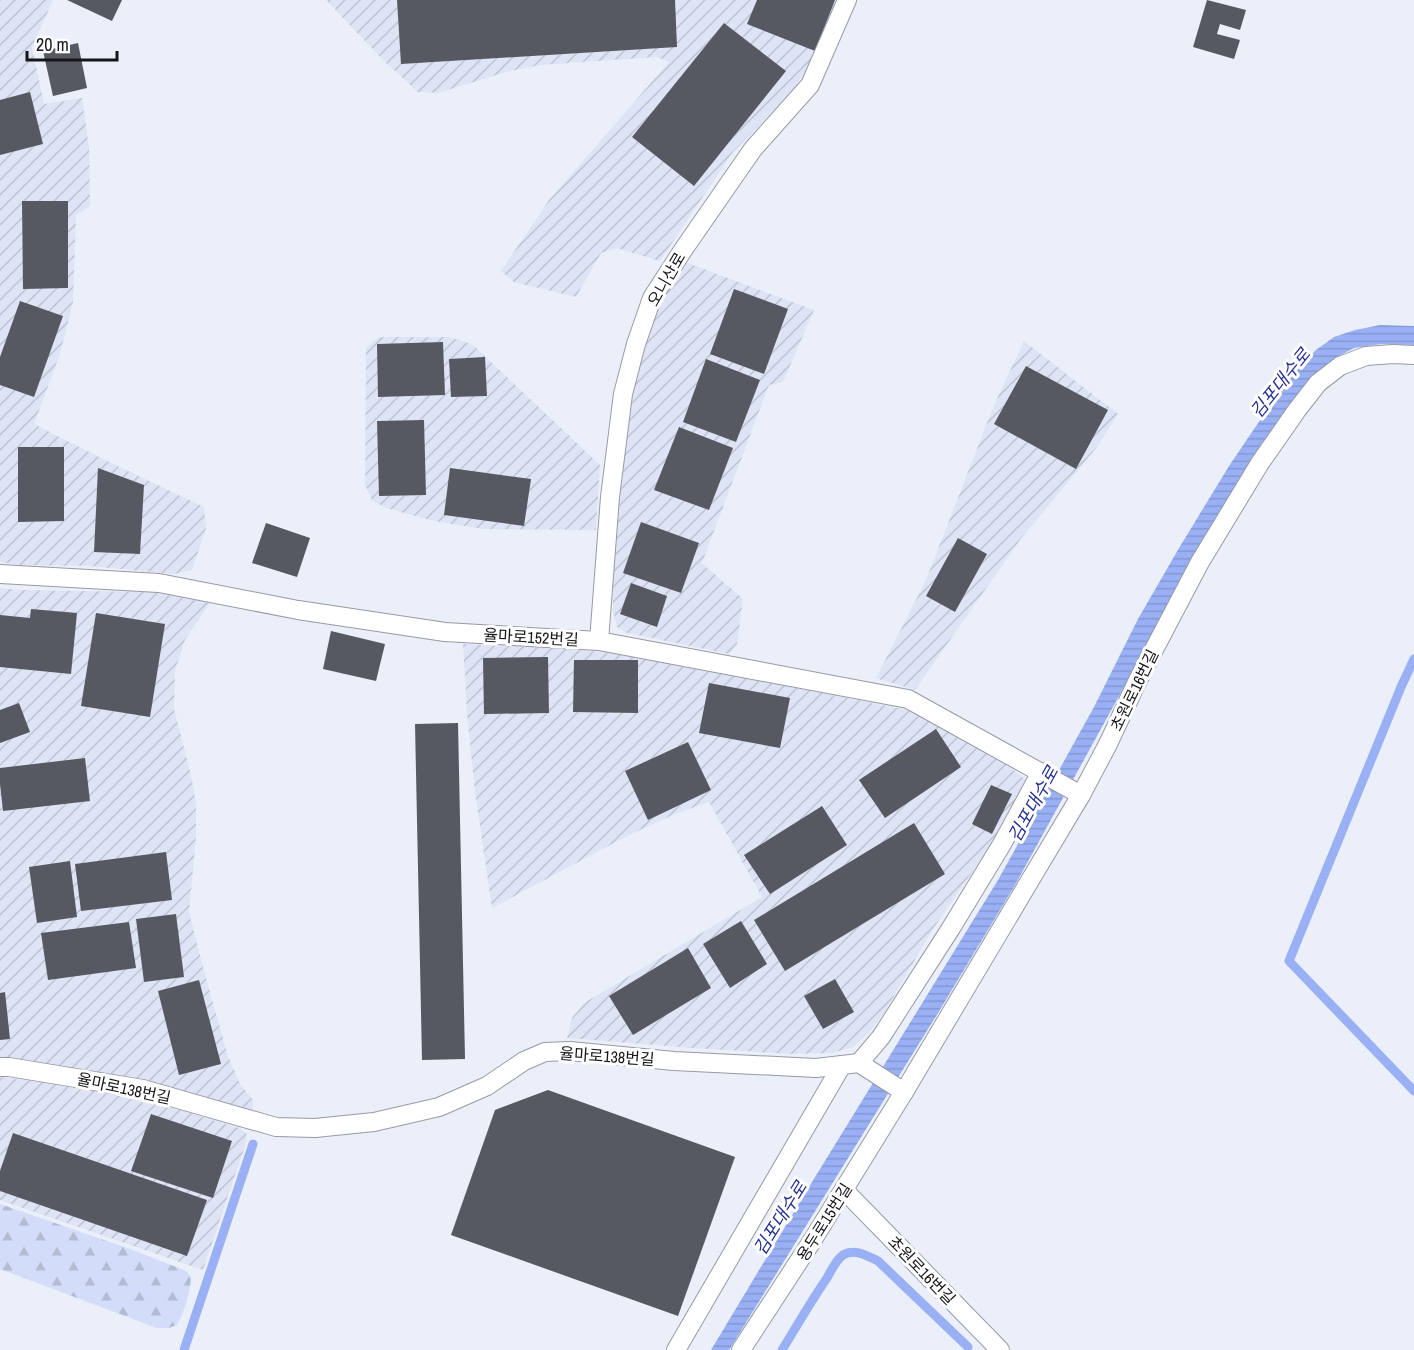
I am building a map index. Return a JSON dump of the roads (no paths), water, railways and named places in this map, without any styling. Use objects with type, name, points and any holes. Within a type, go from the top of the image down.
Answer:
[{"type":"lane","name":"오니산로","points":[[599,641],[610,497],[623,394],[636,344],[652,298],[753,150],[810,85],[847,0]]},
{"type":"lane","name":"초원로16번길","points":[[904,1092],[1081,795],[1200,562],[1260,463],[1318,383],[1340,366],[1366,356],[1414,355]]},
{"type":"lane","name":"율마로152번길","points":[[0,574],[159,583],[298,610],[445,632],[599,641],[908,699],[1081,795]]},
{"type":"lane","points":[[676,1350],[850,1064],[881,1037],[951,928],[1002,844],[1041,772]]},
{"type":"lane","name":"율마로138번길","points":[[0,1066],[143,1089],[276,1127],[315,1128],[374,1122],[439,1107],[487,1086],[524,1061],[545,1052],[570,1051],[674,1061],[816,1068],[850,1064]]},
{"type":"lane","points":[[850,1064],[904,1092]]},
{"type":"lane","name":"용두로15번길","points":[[741,1350],[812,1241],[904,1092]]},
{"type":"lane","name":"초원로16번길","points":[[844,1190],[1000,1350]]},
{"type":"water","points":[[1380,325],[1414,326],[1414,345],[1381,344],[1354,348],[1335,358],[1314,375],[1288,407],[1252,462],[1135,667],[1015,885],[938,1013],[729,1350],[711,1350],[998,880],[1094,707],[1138,619],[1229,466],[1275,398],[1298,368],[1316,350],[1334,337]]},
{"type":"waterway","points":[[1414,659],[1289,961],[1414,1091]]},
{"type":"waterway","points":[[184,1350],[253,1144]]},
{"type":"waterway","points":[[782,1350],[836,1263],[843,1255],[852,1252],[878,1261],[968,1347]]},
{"type":"water label","name":"김포대수로","points":[[1280,383]]},
{"type":"water label","name":"김포대수로","points":[[1033,804]]},
{"type":"water label","name":"김포대수로","points":[[780,1218]]}]
